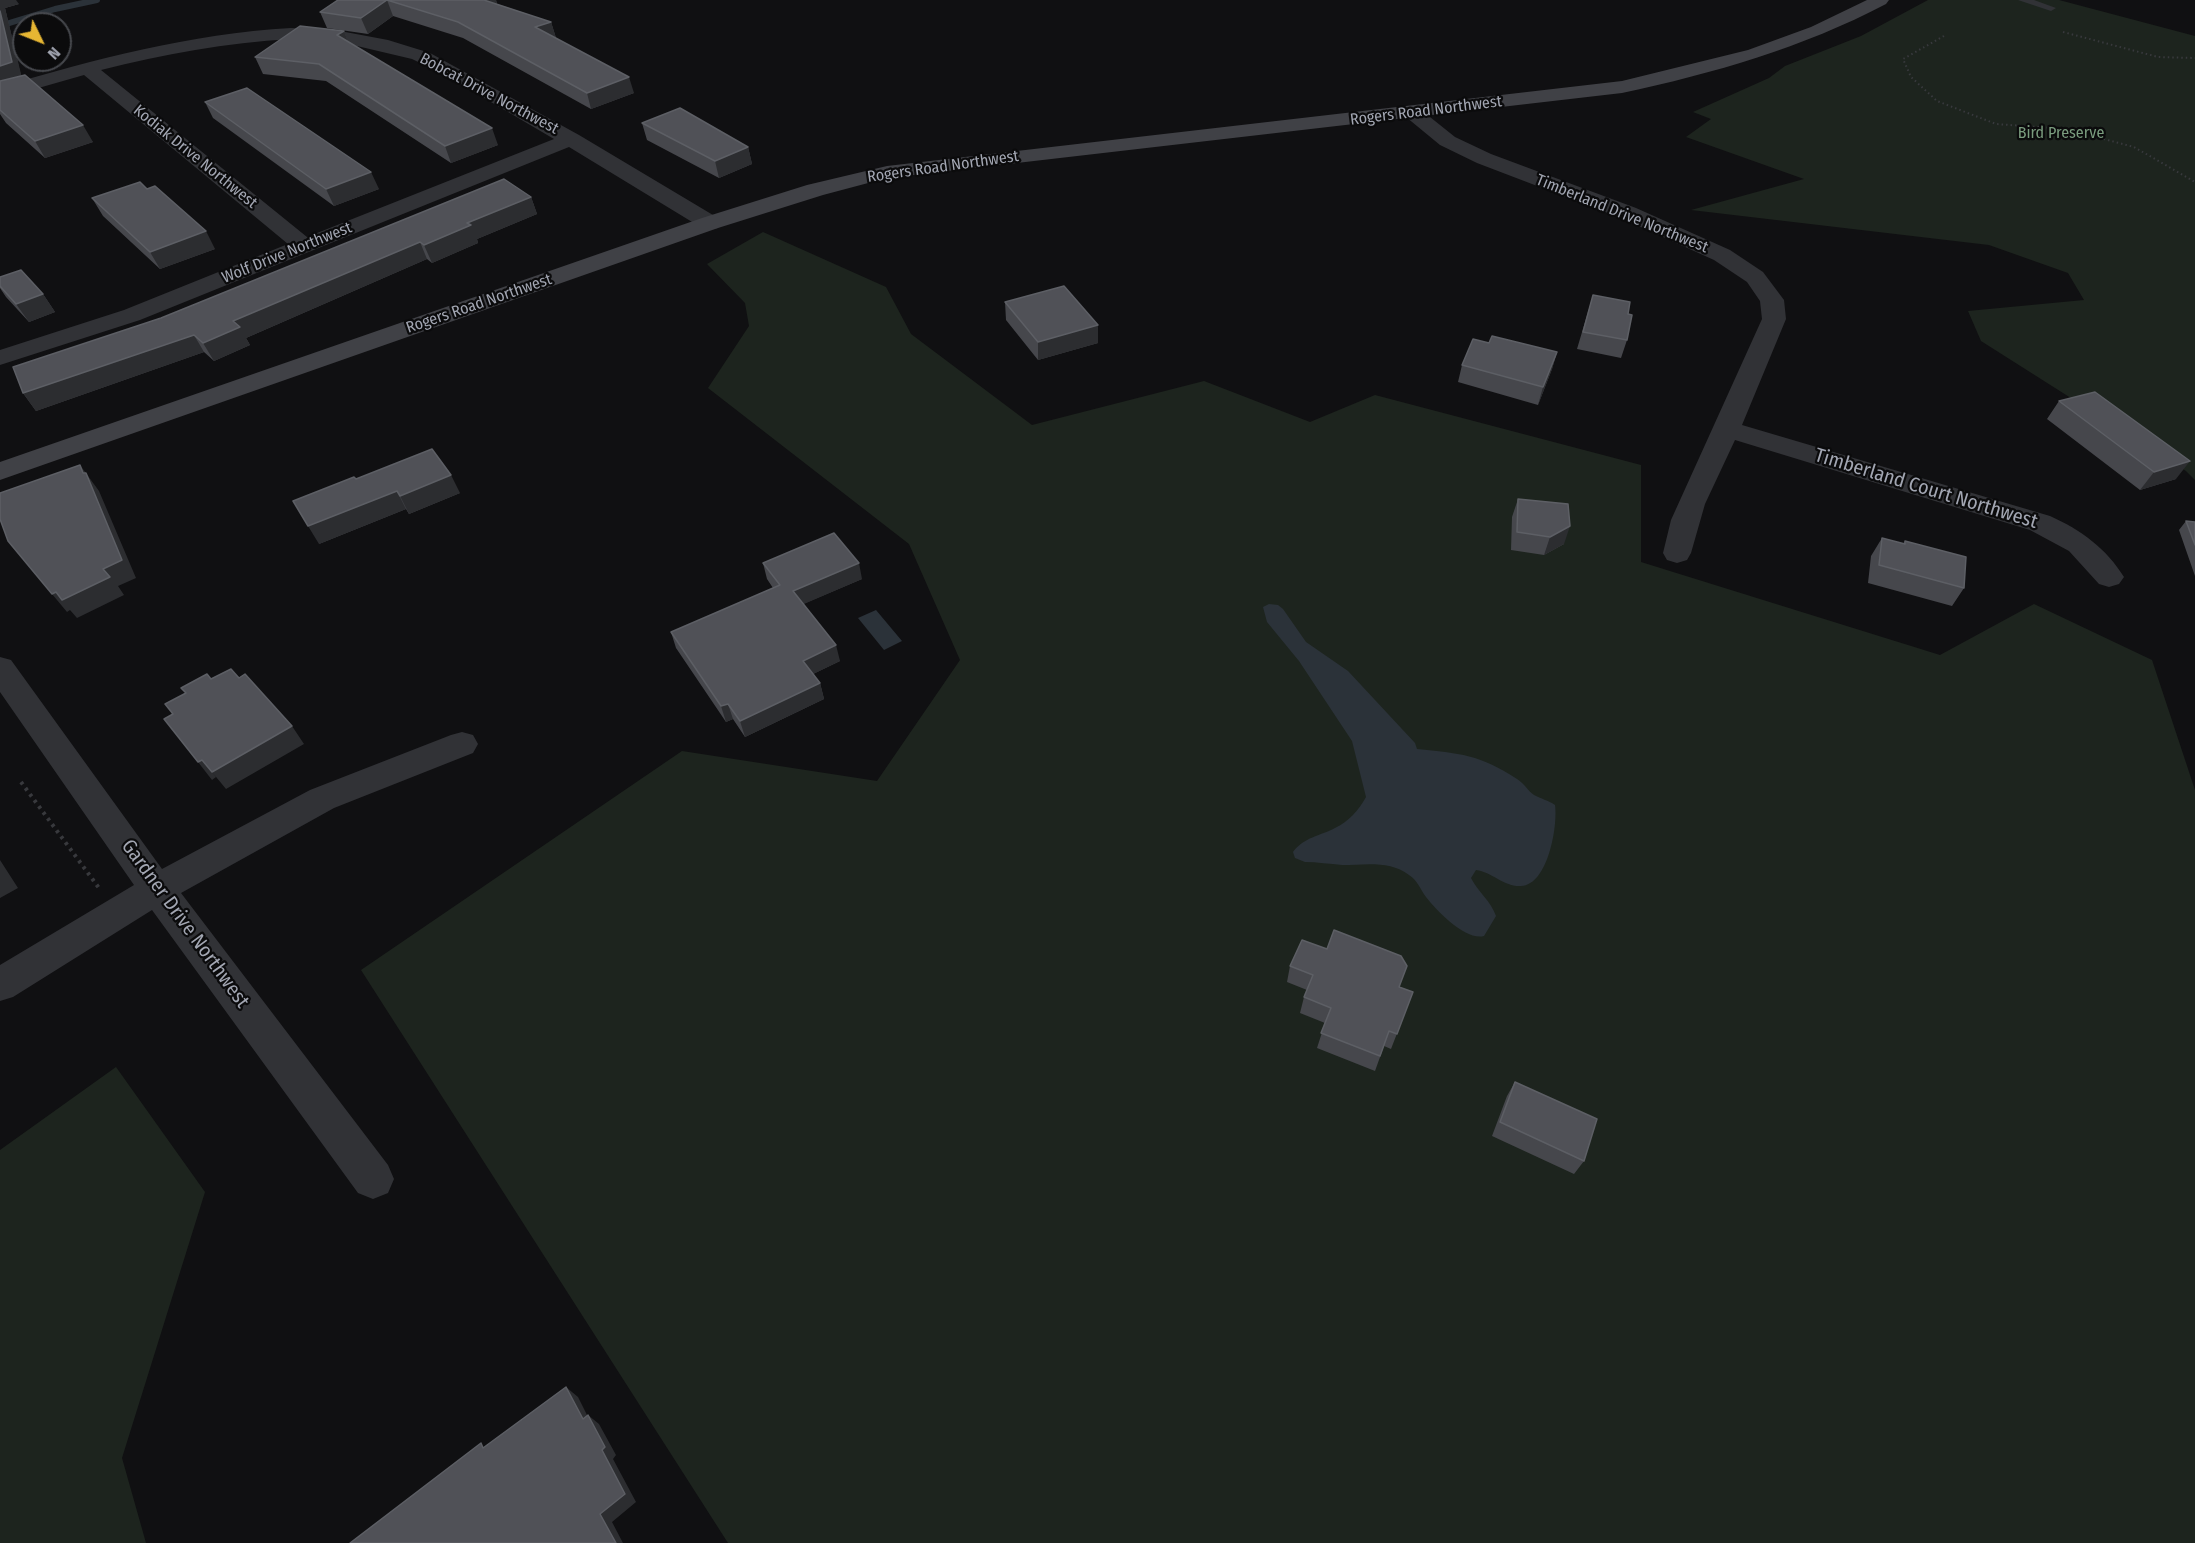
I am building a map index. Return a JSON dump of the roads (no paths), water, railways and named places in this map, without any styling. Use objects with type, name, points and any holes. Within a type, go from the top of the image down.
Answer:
[{"type":"street","name":"Rogers Road Northwest","points":[[0,471],[710,223],[815,190],[887,172],[1413,113],[1622,87],[1738,61],[1839,23],[1880,0]]},
{"type":"street","name":"Bobcat Drive Northwest","points":[[0,93],[138,54],[218,40],[276,35],[332,35],[422,56],[572,139],[710,223]]},
{"type":"street","name":"Kodiak Drive Northwest","points":[[87,68],[304,246]]},
{"type":"street","name":"Timberland Drive Northwest","points":[[1413,113],[1452,144],[1492,163],[1702,243],[1736,262],[1757,280],[1772,300],[1774,319],[1727,429],[1695,490],[1677,553]]},
{"type":"street","name":"Wolf Drive Northwest","points":[[0,358],[132,315],[572,139]]},
{"type":"street","name":"Timberland Court Northwest","points":[[1727,429],[2040,523],[2068,535],[2088,549],[2109,577]]},
{"type":"street","name":"Gardner Drive Northwest","points":[[0,668],[158,889],[373,1179]]},
{"type":"street","points":[[0,985],[158,889],[322,799],[462,744]]},
{"type":"lane","points":[[2022,0],[2051,8]]},
{"type":"waterway","points":[[0,26],[55,9],[97,0]]},
{"type":"park label","name":"Bird Preserve","points":[[2061,134]]}]
